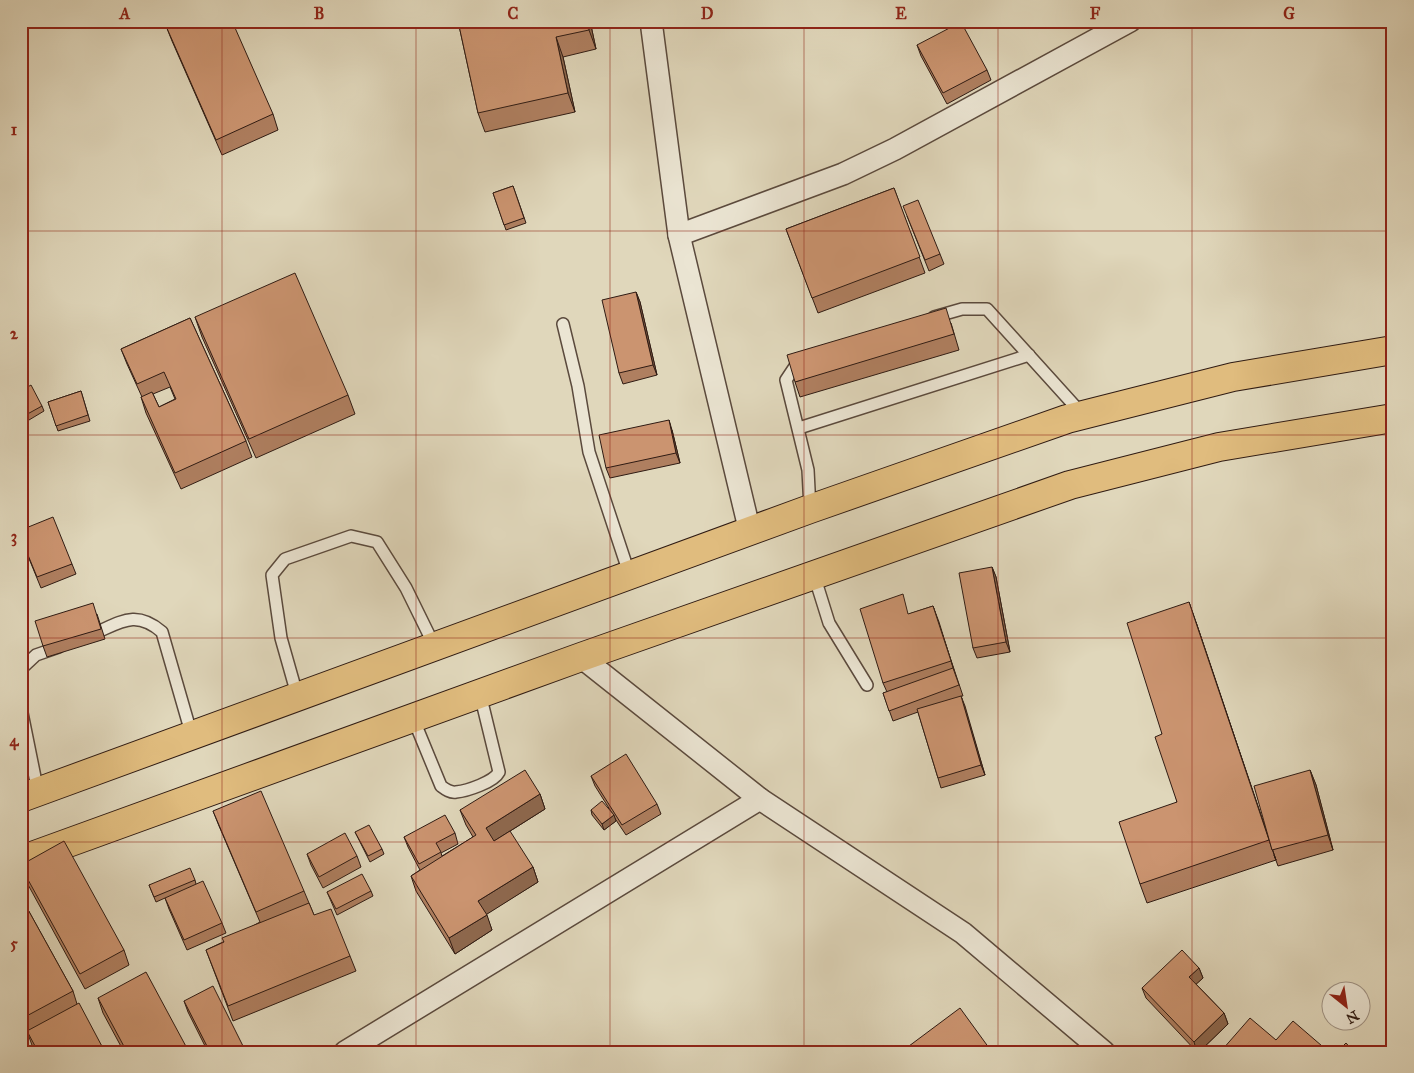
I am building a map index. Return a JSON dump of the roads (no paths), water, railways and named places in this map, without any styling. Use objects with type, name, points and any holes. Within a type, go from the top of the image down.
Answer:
[{"type":"main road","points":[[30,795],[810,509],[1083,416],[1233,377],[1393,350]]},
{"type":"main road","points":[[21,860],[480,694],[1070,485],[1219,447],[1393,418]]},
{"type":"street","points":[[679,235],[843,174],[895,149],[1130,21]]},
{"type":"street","points":[[656,25],[679,235],[750,532]]},
{"type":"street","points":[[581,658],[760,799],[963,933],[1104,1052]]},
{"type":"street","points":[[345,1052],[760,799]]},
{"type":"lane","points":[[924,320],[962,309],[987,308],[1083,416]]},
{"type":"lane","points":[[563,324],[578,386],[589,452],[630,576]]},
{"type":"lane","points":[[799,428],[1029,355]]},
{"type":"lane","points":[[810,509],[808,470],[786,380],[798,362],[812,356]]},
{"type":"lane","points":[[298,698],[281,638],[272,575],[285,559],[351,536],[377,542],[406,588],[435,647]]},
{"type":"lane","points":[[814,575],[829,623],[866,684]]},
{"type":"lane","points":[[21,668],[36,656],[136,617],[150,622],[162,632],[192,736]]},
{"type":"lane","points":[[413,718],[441,786],[447,791],[456,792],[494,780],[499,772],[480,694]]},
{"type":"lane","points":[[21,708],[30,795]]}]
